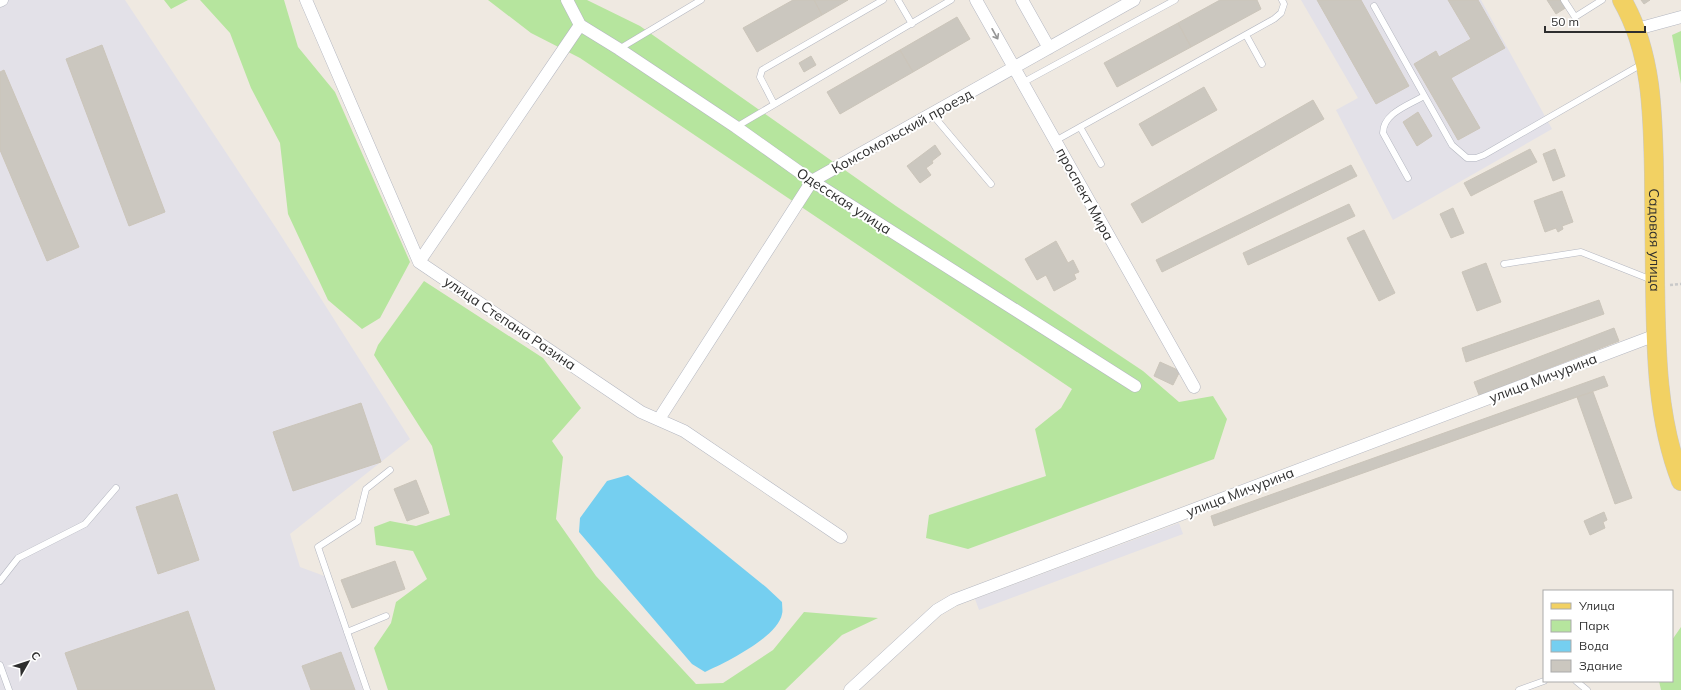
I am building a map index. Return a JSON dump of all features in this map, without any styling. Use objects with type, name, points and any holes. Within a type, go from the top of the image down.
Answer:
[{"type":"main road","name":"Садовая улица","points":[[1622,0],[1637,29],[1645,62],[1653,127],[1656,335],[1662,414],[1671,456],[1681,482]]},
{"type":"street","points":[[306,0],[419,262]]},
{"type":"street","points":[[419,262],[580,26],[567,0]]},
{"type":"street","name":"проспект Мира","points":[[976,0],[1194,387]]},
{"type":"street","points":[[1022,0],[1049,48]]},
{"type":"street","name":"Комсомольский проезд","points":[[659,420],[812,181],[1134,0]]},
{"type":"street","points":[[1637,29],[1681,17]]},
{"type":"street","name":"Одесская улица","points":[[580,26],[619,49],[736,127],[812,181],[1135,386]]},
{"type":"street","name":"улица Степана Разина","points":[[419,262],[641,412],[684,431],[841,537]]},
{"type":"street","name":"улица Мичурина","points":[[850,690],[937,610],[954,600],[1656,335]]},
{"type":"lane","points":[[619,49],[701,0]]},
{"type":"lane","points":[[774,104],[760,77],[762,70],[883,0]]},
{"type":"lane","points":[[898,0],[912,24]]},
{"type":"lane","points":[[736,127],[951,0]]},
{"type":"lane","points":[[1022,84],[1175,0]]},
{"type":"lane","points":[[1055,141],[1274,19],[1281,13],[1284,4],[1282,0]]},
{"type":"lane","points":[[1564,0],[1574,16],[1602,0]]},
{"type":"lane","points":[[1374,6],[1452,145],[1467,158],[1476,158],[1560,112],[1645,62]]},
{"type":"lane","points":[[1246,34],[1262,64]]},
{"type":"lane","points":[[1408,178],[1383,133],[1383,124],[1388,118],[1424,96]]},
{"type":"lane","points":[[932,114],[991,184]]},
{"type":"lane","points":[[1080,126],[1101,164]]},
{"type":"lane","points":[[1504,264],[1581,252],[1655,281]]},
{"type":"lane","points":[[367,690],[318,547],[358,521],[366,490],[390,470]]},
{"type":"lane","points":[[0,581],[18,558],[85,524],[116,488]]},
{"type":"lane","points":[[347,632],[386,616]]},
{"type":"lane","points":[[0,665],[9,690]]},
{"type":"lane","points":[[1518,690],[1543,681]]},
{"type":"lane","points":[[1577,682],[1587,690]]},
{"type":"shaded area","points":[[0,0],[125,0],[278,231],[410,439],[290,534],[300,567],[327,577],[363,690],[0,690]]},
{"type":"shaded area","points":[[1301,0],[1481,0],[1552,129],[1393,220],[1336,110],[1358,98]]},
{"type":"shaded area","points":[[1179,523],[1183,534],[979,610],[975,599]]},
{"type":"green space","points":[[164,0],[188,0],[171,9]]},
{"type":"green space","points":[[200,0],[284,0],[298,47],[335,92],[410,262],[380,318],[362,329],[328,300],[288,214],[280,143],[251,88],[230,33]]},
{"type":"green space","points":[[488,0],[587,0],[640,26],[896,206],[1143,371],[1179,402],[1213,396],[1227,419],[1214,459],[968,549],[926,538],[929,515],[1046,476],[1035,429],[1061,408],[1072,389],[580,58],[531,33]]},
{"type":"green space","points":[[1681,31],[1681,84],[1672,35]]},
{"type":"green space","points":[[424,281],[543,358],[581,408],[552,441],[563,457],[556,519],[596,576],[696,684],[723,683],[773,650],[804,612],[878,618],[842,635],[785,690],[388,690],[374,648],[391,623],[396,602],[427,579],[413,551],[376,545],[374,527],[390,521],[416,526],[450,515],[432,446],[374,355],[378,345]]},
{"type":"green space","points":[[1681,627],[1681,690],[1661,690],[1659,682],[1673,682],[1673,639]]},
{"type":"water","points":[[628,475],[766,587],[782,602],[782,613],[778,623],[771,632],[737,656],[705,672],[692,664],[579,532],[580,518],[607,481]]},
{"type":"building","points":[[793,0],[814,0],[822,15],[757,52],[743,28]]},
{"type":"building","points":[[814,0],[848,0],[822,15]]},
{"type":"building","points":[[1220,0],[1257,0],[1261,9],[1191,47],[1178,23]]},
{"type":"building","points":[[1317,0],[1361,0],[1409,86],[1376,104]]},
{"type":"building","points":[[1448,0],[1478,0],[1505,48],[1451,78],[1480,128],[1458,140],[1414,64],[1436,51],[1439,57],[1471,39]]},
{"type":"building","points":[[1547,0],[1563,0],[1567,7],[1556,14]]},
{"type":"building","points":[[1641,0],[1650,0],[1644,4]]},
{"type":"building","points":[[957,17],[970,39],[913,72],[900,50]]},
{"type":"building","points":[[1178,23],[1191,47],[1117,87],[1104,63]]},
{"type":"building","points":[[102,45],[165,212],[129,226],[66,59]]},
{"type":"building","points":[[900,50],[913,72],[840,114],[827,92]]},
{"type":"building","points":[[811,56],[816,65],[804,72],[799,63]]},
{"type":"building","points":[[4,70],[79,247],[47,261],[0,150],[0,72]]},
{"type":"building","points":[[1204,87],[1217,110],[1152,146],[1139,124]]},
{"type":"building","points":[[1313,100],[1324,119],[1142,223],[1131,204]]},
{"type":"building","points":[[1418,112],[1432,136],[1417,146],[1403,122]]},
{"type":"building","points":[[935,145],[941,154],[926,168],[931,175],[920,183],[907,166]]},
{"type":"building","points":[[1530,149],[1537,162],[1471,196],[1464,183]]},
{"type":"building","points":[[1555,149],[1565,176],[1553,181],[1543,154]]},
{"type":"building","points":[[1351,165],[1357,176],[1162,272],[1156,260]]},
{"type":"building","points":[[1562,191],[1573,222],[1562,226],[1563,229],[1558,232],[1556,228],[1545,232],[1534,201]]},
{"type":"building","points":[[1349,204],[1355,216],[1248,265],[1243,253]]},
{"type":"building","points":[[1453,208],[1464,233],[1451,238],[1440,214]]},
{"type":"building","points":[[1364,230],[1395,293],[1379,301],[1347,238]]},
{"type":"building","points":[[1056,241],[1068,263],[1073,260],[1079,272],[1074,274],[1076,279],[1054,291],[1046,275],[1037,280],[1025,259]]},
{"type":"building","points":[[1486,263],[1501,302],[1477,311],[1462,272]]},
{"type":"building","points":[[1599,300],[1604,314],[1466,362],[1462,348]]},
{"type":"building","points":[[1614,328],[1619,341],[1479,395],[1474,382]]},
{"type":"building","points":[[1160,362],[1180,371],[1173,385],[1154,376]]},
{"type":"building","points":[[1604,376],[1608,386],[1214,526],[1211,516]]},
{"type":"building","points":[[1593,392],[1632,498],[1615,504],[1577,397]]},
{"type":"building","points":[[361,403],[381,462],[293,491],[273,432]]},
{"type":"building","points":[[416,480],[429,513],[407,521],[394,489]]},
{"type":"building","points":[[177,494],[199,560],[158,574],[136,507]]},
{"type":"building","points":[[1604,512],[1607,520],[1603,522],[1605,528],[1590,535],[1584,521]]},
{"type":"building","points":[[395,561],[405,589],[352,608],[341,580]]},
{"type":"building","points":[[188,611],[215,690],[78,690],[65,653]]},
{"type":"building","points":[[341,652],[355,690],[311,690],[302,666]]}]
